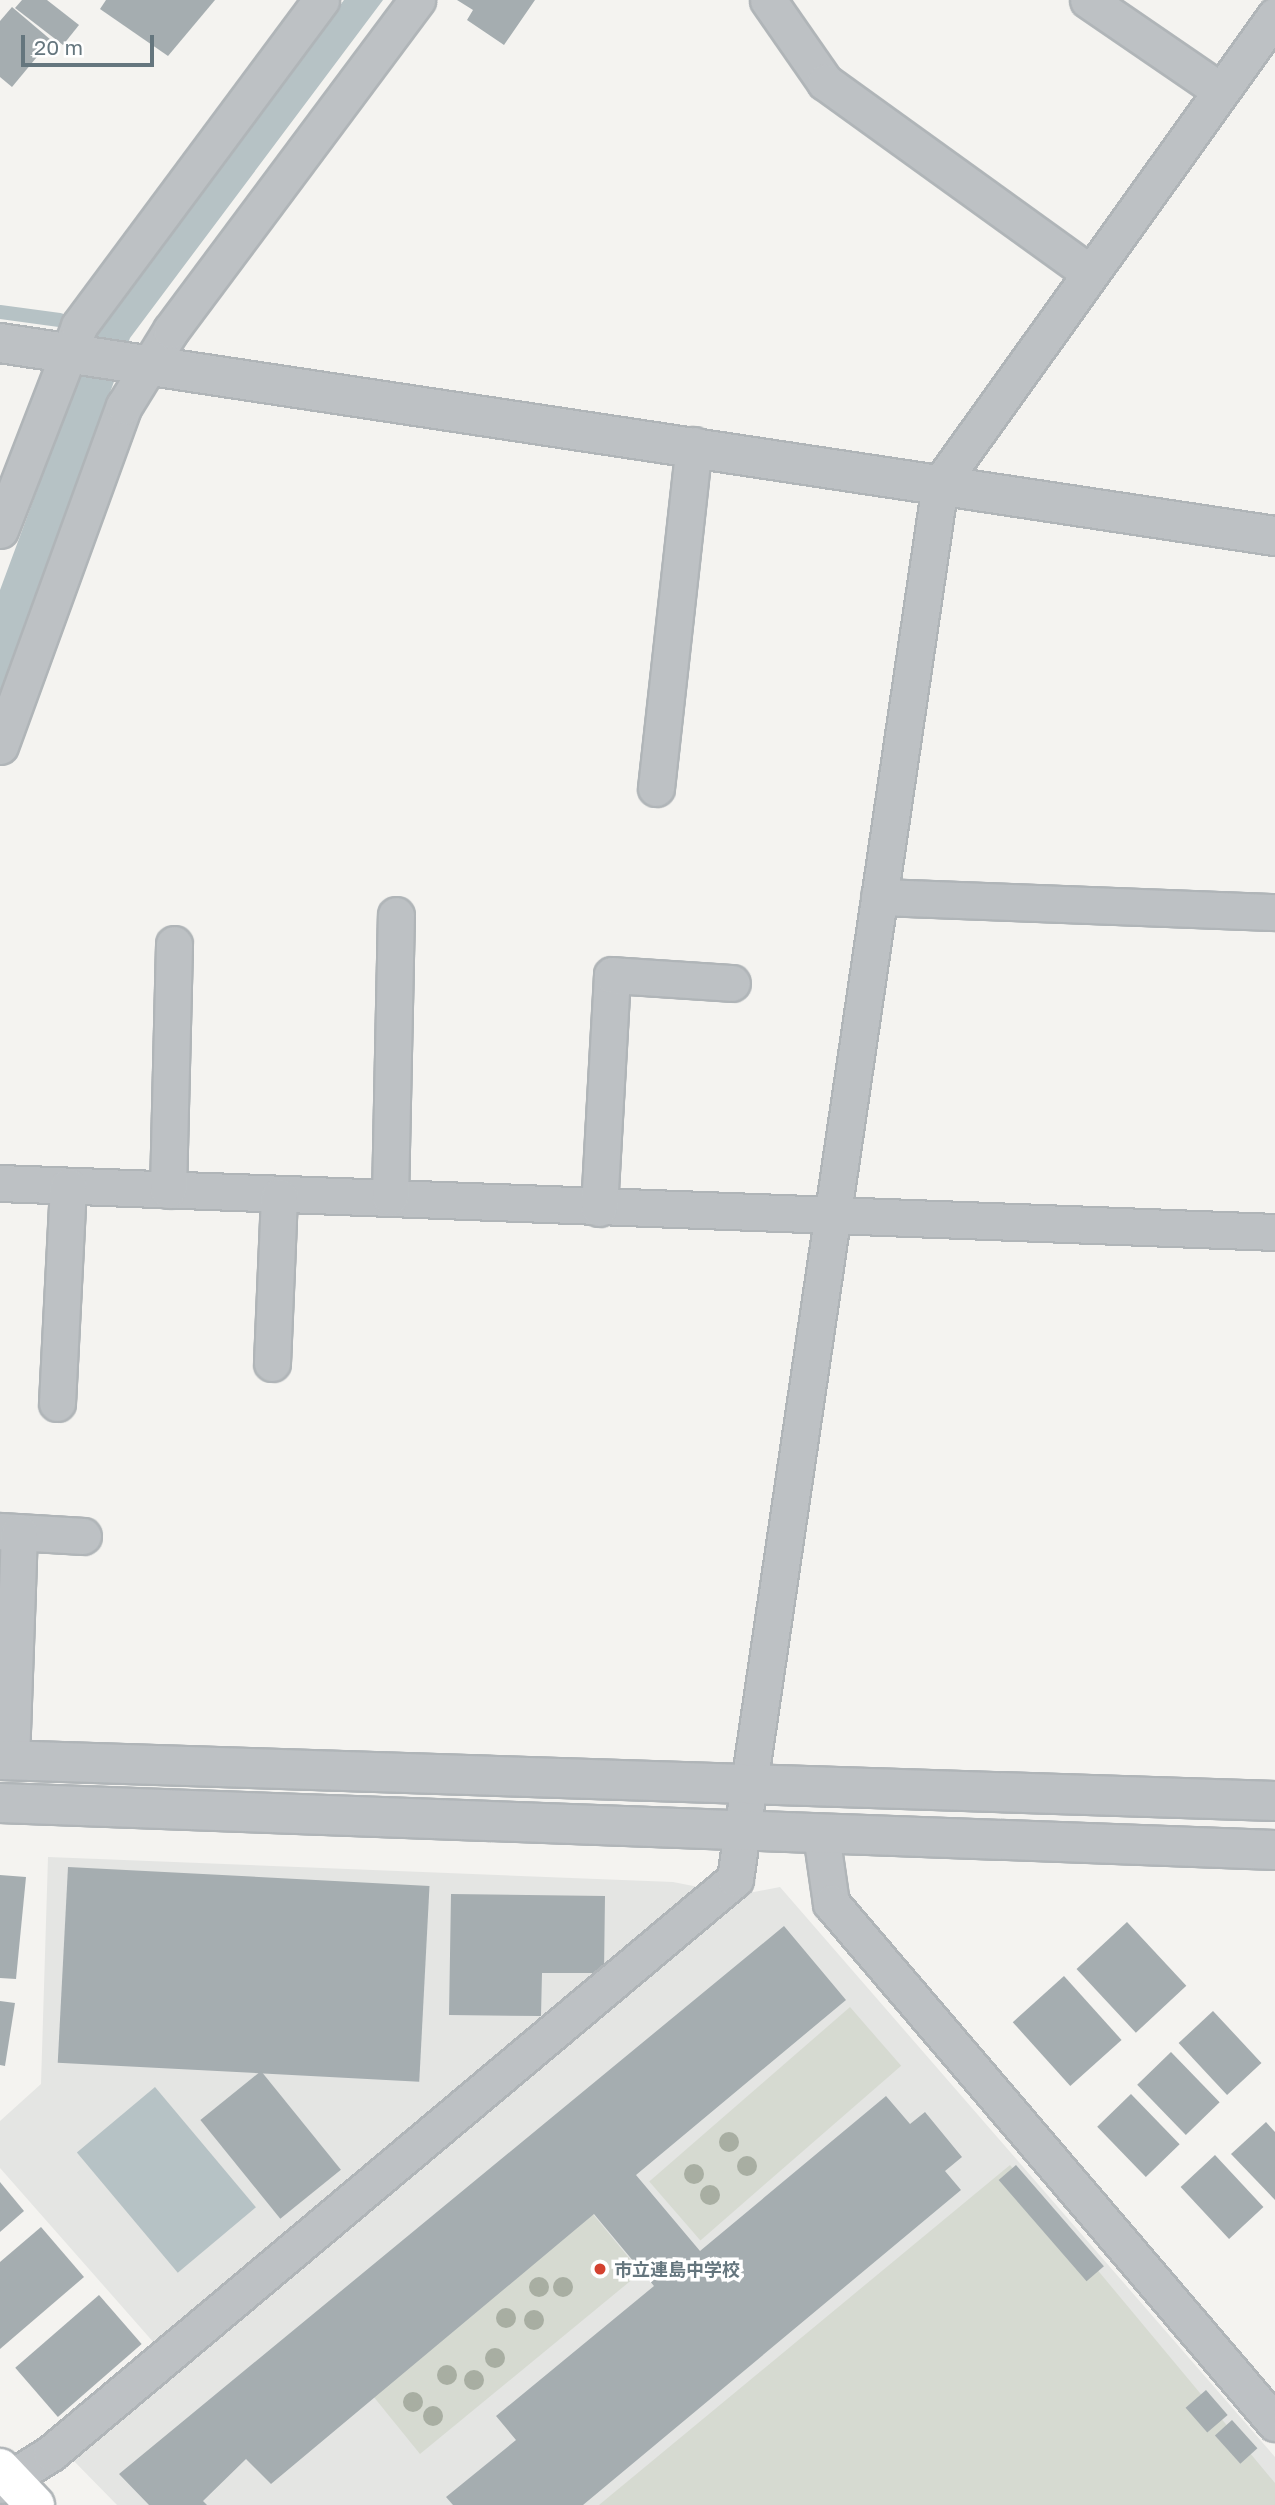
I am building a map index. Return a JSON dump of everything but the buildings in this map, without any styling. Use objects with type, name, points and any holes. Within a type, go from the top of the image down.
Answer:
[{"type":"street","points":[[0,530],[73,354],[79,326],[321,0]]},
{"type":"street","points":[[0,746],[124,406],[136,365],[416,0]]},
{"type":"street","points":[[768,0],[825,82],[1090,273]]},
{"type":"street","points":[[1088,0],[1221,92]]},
{"type":"street","points":[[12,2484],[735,1879],[745,1831],[940,484],[1275,16]]},
{"type":"street","points":[[0,343],[694,445],[1275,536]]},
{"type":"street","points":[[656,788],[694,445]]},
{"type":"street","points":[[879,897],[1275,912]]},
{"type":"street","points":[[390,1197],[396,915]]},
{"type":"street","points":[[168,1190],[174,944]]},
{"type":"street","points":[[599,1208],[612,975],[732,983]]},
{"type":"street","points":[[0,1182],[279,1196],[390,1197],[832,1219],[1275,1232]]},
{"type":"street","points":[[57,1403],[68,1186]]},
{"type":"street","points":[[272,1363],[279,1196]]},
{"type":"street","points":[[83,1536],[9,1532],[5,1760],[1275,1801]]},
{"type":"street","points":[[0,1803],[1275,1850]]},
{"type":"street","points":[[821,1834],[831,1903],[1275,2423]]},
{"type":"shaded area","points":[[344,0],[383,0],[130,338],[0,693],[0,590],[95,334]]},
{"type":"shaded area","name":"市立連島中学校","points":[[48,1857],[673,1882],[739,1895],[780,1887],[1275,2457],[1275,2505],[117,2505],[71,2458],[177,2369],[0,2168],[0,2121],[41,2084]]},
{"type":"shaded area","points":[[850,2007],[901,2066],[700,2240],[649,2182]]},
{"type":"shaded area","points":[[155,2087],[256,2207],[178,2273],[77,2153]]},
{"type":"shaded area","points":[[1010,2165],[1275,2483],[1275,2505],[599,2505]]},
{"type":"shaded area","points":[[592,2213],[639,2270],[634,2278],[420,2454],[373,2396]]},
{"type":"waterway","points":[[0,312],[59,320]]},
{"type":"place","name":"市立連島中学校","points":[[600,2269]]}]
